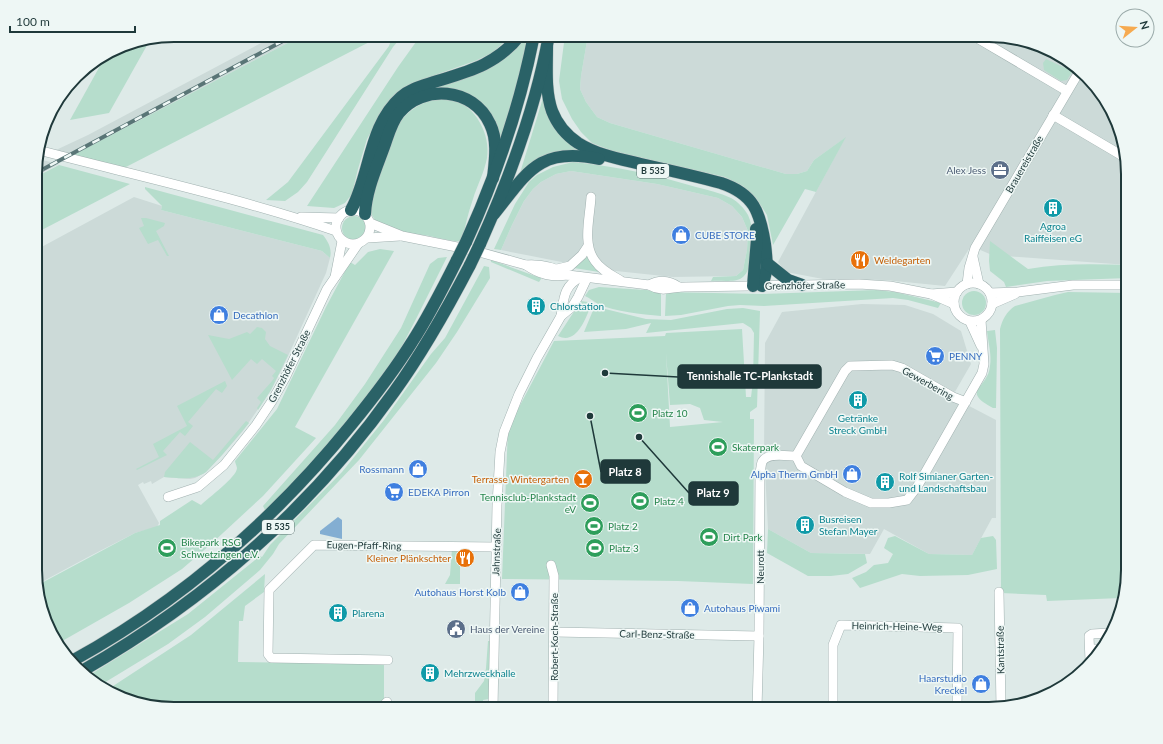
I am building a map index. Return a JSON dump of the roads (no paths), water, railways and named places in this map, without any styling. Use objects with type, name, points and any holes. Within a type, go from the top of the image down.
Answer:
[{"type":"highway","points":[[351,210],[364,177],[374,141],[380,126],[401,96],[416,88],[473,70],[488,63],[503,52],[513,42]]},
{"type":"highway","name":"B 535","points":[[76,658],[159,607],[232,550],[286,500],[331,450],[367,405],[420,329],[466,242],[493,178],[509,130],[532,42]]},
{"type":"highway","name":"B 535","points":[[87,668],[124,646],[193,599],[242,559],[295,510],[328,474],[370,424],[394,392],[442,317],[470,265],[494,214],[512,168],[526,125],[548,42]]},
{"type":"highway","name":"B 535","points":[[547,47],[550,102],[559,125],[571,138],[586,148],[608,156],[721,183],[739,191],[752,204],[759,215],[763,228],[768,264],[767,274],[758,286]]},
{"type":"highway","name":"B 535","points":[[368,218],[366,202],[371,182],[390,130],[398,114],[414,101],[431,94],[443,92],[458,95],[472,102],[482,111],[490,123],[493,134],[495,157],[493,178]]},
{"type":"highway","name":"B 535","points":[[494,214],[520,180],[529,171],[546,161],[571,155],[589,156],[716,186],[729,191],[739,198],[746,206],[754,222],[757,239],[758,286]]},
{"type":"highway","points":[[768,264],[788,280],[802,285]]},
{"type":"street","points":[[984,42],[1067,91]]},
{"type":"street","name":"Brauereistraße","points":[[967,284],[969,268],[975,248],[1077,76]]},
{"type":"street","points":[[1053,115],[1119,154]]},
{"type":"street","points":[[44,152],[294,217],[336,231]]},
{"type":"street","points":[[591,197],[588,246],[596,262],[604,270],[623,282]]},
{"type":"street","points":[[351,210],[339,218],[336,231],[342,241],[347,244],[358,244]]},
{"type":"street","name":"Grenzhöfer Straße","points":[[351,210],[360,211],[368,218],[402,236]]},
{"type":"street","points":[[294,217],[339,218]]},
{"type":"street","points":[[368,218],[371,228],[368,238]]},
{"type":"street","name":"Grenzhöfer Straße","points":[[358,244],[368,238],[402,236],[472,250],[526,265],[534,271],[556,272],[584,278],[649,285],[656,289],[670,289],[679,287],[859,284],[890,286],[931,294],[954,304]]},
{"type":"street","name":"Grenzhöfer Straße","points":[[168,497],[198,487],[224,464],[256,425],[285,378],[327,289],[334,279],[342,241]]},
{"type":"street","points":[[334,279],[358,244]]},
{"type":"street","points":[[565,293],[556,272],[570,266],[582,255],[588,246]]},
{"type":"street","points":[[973,257],[979,284]]},
{"type":"street","points":[[561,316],[565,293],[569,285],[584,278]]},
{"type":"street","points":[[561,316],[572,307],[578,297],[584,278]]},
{"type":"street","points":[[967,284],[979,284],[990,293],[992,304],[989,314],[981,320],[970,322],[959,316],[955,310],[954,300],[961,287],[967,284]]},
{"type":"street","points":[[990,293],[1018,292],[1073,285],[1121,285]]},
{"type":"street","name":"Grenzhöfer Straße","points":[[931,294],[957,292]]},
{"type":"street","points":[[992,304],[1018,292]]},
{"type":"street","name":"Jahnstraße","points":[[493,702],[496,547],[500,452],[504,432],[519,394],[537,358],[561,316]]},
{"type":"street","points":[[966,402],[982,373],[984,364],[981,320]]},
{"type":"street","points":[[970,322],[983,351]]},
{"type":"street","name":"Gewerbering","points":[[892,365],[902,368],[953,397],[966,402],[917,487],[907,500],[889,503],[871,503],[844,492],[801,466],[796,456],[845,371],[850,366],[892,365]]},
{"type":"street","name":"Neurott","points":[[757,702],[760,472],[762,461],[767,457],[772,455],[796,456]]},
{"type":"street","name":"Eugen-Pfaff-Ring","points":[[388,660],[271,658],[268,654],[269,590],[314,544],[496,547]]},
{"type":"street","name":"Robert-Koch-Straße","points":[[551,566],[554,576],[553,702]]},
{"type":"street","name":"Kantstraße","points":[[1000,592],[1000,702]]},
{"type":"street","name":"Heinrich-Heine-Weg","points":[[833,702],[833,645],[841,625],[958,628],[957,702]]},
{"type":"street","name":"Carl-Benz-Straße","points":[[554,632],[759,636]]},
{"type":"street","points":[[1090,654],[1089,636],[1092,634],[1104,634]]},
{"type":"street","points":[[1090,649],[1094,649]]},
{"type":"water","points":[[338,517],[342,520],[342,539],[320,534],[320,531]]},
{"type":"railway","points":[[42,170],[281,42]]},
{"type":"place","name":"Alex Jess","points":[[1000,170]]},
{"type":"place","name":"Agroa Raiffeisen eG","points":[[1053,208]]},
{"type":"place","name":"CUBE STORE","points":[[681,235]]},
{"type":"place","name":"Weldegarten","points":[[860,260]]},
{"type":"place","name":"Chlorstation","points":[[536,306]]},
{"type":"place","name":"Decathlon","points":[[219,315]]},
{"type":"place","name":"PENNY","points":[[935,356]]},
{"type":"place","name":"Tennishalle TC-Plankstadt","points":[[605,373]]},
{"type":"place","name":"Getränke Streck GmbH","points":[[858,400]]},
{"type":"place","name":"Platz 10","points":[[638,413]]},
{"type":"place","name":"Platz 8","points":[[590,416]]},
{"type":"place","name":"Platz 9","points":[[639,437]]},
{"type":"place","name":"Skaterpark","points":[[718,447]]},
{"type":"place","name":"Rossmann","points":[[418,469]]},
{"type":"place","name":"Alpha Therm GmbH","points":[[852,474]]},
{"type":"place","name":"Terrasse Wintergarten","points":[[583,479]]},
{"type":"place","name":"Rolf Simianer Garten- und Landschaftsbau","points":[[885,482]]},
{"type":"place","name":"EDEKA Pirron","points":[[394,492]]},
{"type":"place","name":"Platz 4","points":[[640,501]]},
{"type":"place","name":"Tennisclub-Plankstadt eV","points":[[590,503]]},
{"type":"place","name":"Busreisen Stefan Mayer","points":[[805,525]]},
{"type":"place","name":"Platz 2","points":[[594,526]]},
{"type":"place","name":"Dirt Park","points":[[709,537]]},
{"type":"place","name":"Bikepark RSG Schwetzingen e.V.","points":[[167,548]]},
{"type":"place","name":"Platz 3","points":[[595,548]]},
{"type":"place","name":"Kleiner Plänkschter","points":[[465,558]]},
{"type":"place","name":"Autohaus Horst Kolb","points":[[520,592]]},
{"type":"place","name":"Autohaus Piwami","points":[[690,608]]},
{"type":"place","name":"Plarena","points":[[338,613]]},
{"type":"place","name":"Haus der Vereine","points":[[456,629]]},
{"type":"place","name":"Mehrzweckhalle","points":[[430,673]]},
{"type":"place","name":"Haarstudio Kreckel","points":[[981,684]]}]
